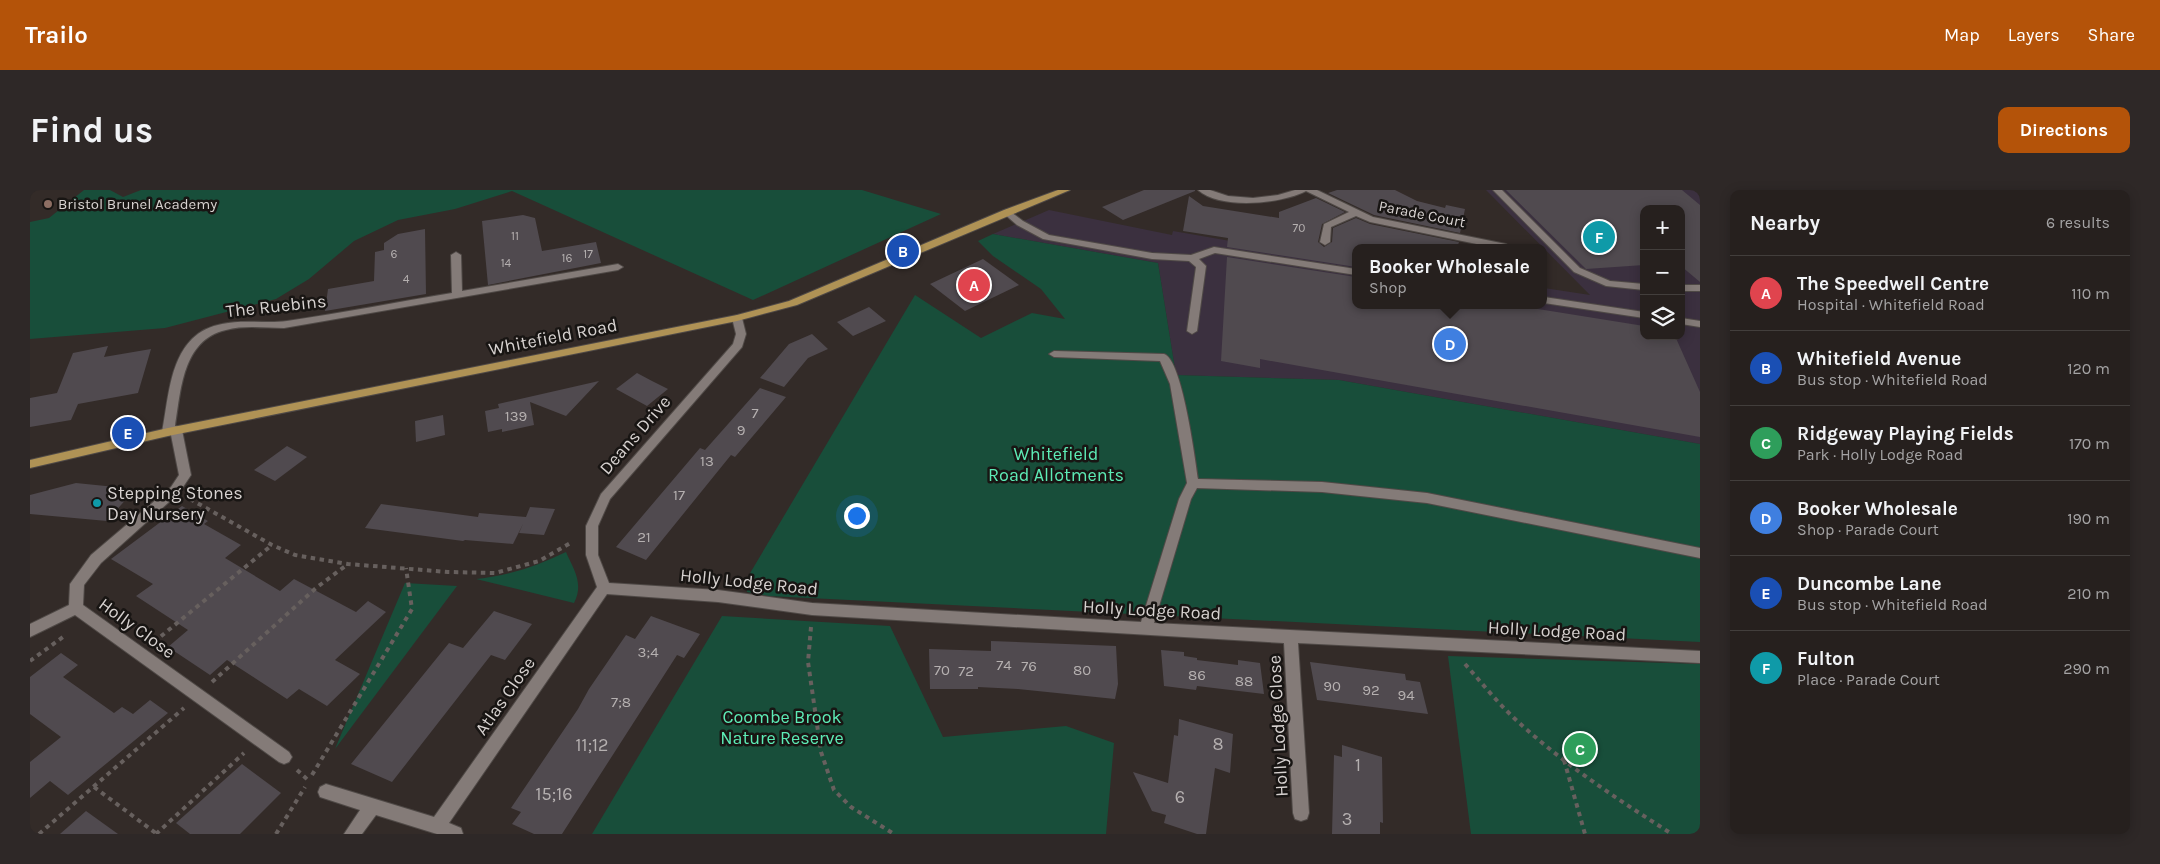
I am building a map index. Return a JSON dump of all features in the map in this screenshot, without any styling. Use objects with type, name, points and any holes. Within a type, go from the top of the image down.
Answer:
[{"type":"main road","name":"Whitefield Road","points":[[30,464],[172,431],[737,318],[793,303],[1007,212],[1066,190]]},
{"type":"street","points":[[1202,190],[1222,197],[1260,202],[1282,199],[1303,190]]},
{"type":"street","name":"Parade Court","points":[[1310,190],[1370,219],[1480,244]]},
{"type":"street","points":[[1497,190],[1577,270],[1607,285],[1640,288]]},
{"type":"street","points":[[1007,212],[1020,223],[1046,237],[1152,256],[1192,258],[1214,250],[1352,271]]},
{"type":"street","name":"Parade Court","points":[[1325,242],[1327,226],[1355,213]]},
{"type":"street","points":[[456,255],[457,295]]},
{"type":"street","points":[[1192,258],[1200,266],[1192,331]]},
{"type":"street","name":"The Ruebins","points":[[172,431],[182,364],[194,342],[208,332],[239,325],[284,325],[618,266]]},
{"type":"street","points":[[1685,288],[1700,288]]},
{"type":"street","points":[[1547,300],[1640,314]]},
{"type":"street","name":"Deans Drive","points":[[604,588],[592,555],[592,526],[604,497],[738,345],[741,334],[737,318]]},
{"type":"street","points":[[1685,322],[1700,324]]},
{"type":"street","points":[[1054,354],[1164,358],[1176,384],[1193,483],[1185,498],[1146,628]]},
{"type":"street","name":"Holly Close","points":[[172,431],[185,475],[175,490],[96,559],[78,584],[76,608],[284,757]]},
{"type":"street","points":[[1193,483],[1322,487],[1427,498],[1700,552]]},
{"type":"street","name":"Holly Lodge Road","points":[[604,588],[718,596],[812,609],[1292,637],[1700,657]]},
{"type":"street","name":"Atlas Close","points":[[437,826],[604,588]]},
{"type":"street","points":[[30,631],[76,608]]},
{"type":"street","name":"Holly Lodge Close","points":[[1292,637],[1301,813]]},
{"type":"street","points":[[326,792],[437,826],[455,834]]},
{"type":"street","points":[[352,834],[373,806]]},
{"type":"path","points":[[175,490],[272,545],[295,555],[348,564],[495,573],[540,561],[569,545],[592,526]]},
{"type":"path","points":[[139,654],[272,545]]},
{"type":"path","points":[[39,834],[198,695],[316,588],[348,564]]},
{"type":"path","points":[[276,834],[412,609],[406,568]]},
{"type":"path","points":[[812,609],[808,662],[821,752],[834,790],[851,807],[894,834]]},
{"type":"path","points":[[30,661],[91,618]]},
{"type":"path","points":[[1446,644],[1514,718],[1563,759],[1642,816],[1672,834]]},
{"type":"path","points":[[94,787],[156,834],[260,739]]},
{"type":"path","points":[[284,757],[309,781],[326,792]]},
{"type":"path","points":[[1563,759],[1585,834]]},
{"type":"shaded area","points":[[1486,190],[1700,190],[1700,444],[1339,380],[1176,375],[1158,263],[993,234],[1049,210],[1172,235],[1173,231],[1276,249],[1352,259],[1352,309],[1547,309],[1547,288],[1590,295],[1547,252],[1547,244],[1539,244]]},
{"type":"green space","points":[[84,190],[110,190],[123,197],[141,190],[862,190],[941,214],[753,300],[512,191],[455,209],[398,220],[354,241],[309,279],[276,299],[165,328],[30,339],[30,222],[49,218]]},
{"type":"green space","name":"Whitefield Road Allotments","points":[[993,234],[1158,263],[1176,375],[1339,380],[1700,444],[1700,642],[768,596],[747,592],[746,580],[915,295],[981,338],[1032,313],[1065,319],[1041,289],[993,256],[978,241]]},
{"type":"green space","points":[[566,552],[575,571],[578,583],[577,596],[574,603],[476,579],[522,570]]},
{"type":"green space","points":[[405,583],[457,586],[335,749]]},
{"type":"green space","name":"Coombe Brook Nature Reserve","points":[[722,616],[890,626],[943,737],[1066,726],[1114,743],[1106,834],[592,834]]},
{"type":"green space","points":[[1448,656],[1700,664],[1700,834],[1471,834]]},
{"type":"building","points":[[1144,190],[1195,191],[1123,220],[1102,207]]},
{"type":"building","points":[[1337,190],[1395,190],[1417,201],[1445,208],[1446,205],[1465,209],[1460,233],[1374,215],[1328,193]]},
{"type":"building","points":[[1506,190],[1682,190],[1700,205],[1700,282],[1685,269],[1685,205],[1640,205],[1640,265],[1586,269]]},
{"type":"building","points":[[1189,196],[1203,206],[1279,218],[1279,212],[1316,198],[1345,212],[1322,224],[1318,242],[1324,247],[1332,242],[1333,228],[1356,218],[1370,224],[1459,242],[1458,244],[1352,244],[1352,266],[1227,247],[1228,238],[1183,231]]},
{"type":"building","points":[[523,215],[535,218],[542,251],[596,242],[601,263],[488,285],[482,221]]},
{"type":"building","points":[[425,229],[426,294],[325,311],[328,289],[374,281],[375,252],[384,250],[384,243],[398,234]]},
{"type":"building","points":[[1227,257],[1352,276],[1352,309],[1538,309],[1640,325],[1640,340],[1677,340],[1700,392],[1700,437],[1260,359],[1260,368],[1221,361]]},
{"type":"building","points":[[983,259],[1019,285],[965,311],[930,284]]},
{"type":"building","points":[[869,307],[886,321],[853,336],[837,322]]},
{"type":"building","points":[[812,334],[828,349],[808,358],[784,387],[760,378],[789,344]]},
{"type":"building","points":[[108,346],[104,357],[151,349],[138,393],[78,404],[71,420],[30,427],[30,398],[57,393],[73,353]]},
{"type":"building","points":[[637,373],[668,389],[647,406],[616,389]]},
{"type":"building","points":[[599,381],[566,416],[530,402],[534,425],[502,432],[502,429],[488,432],[485,411],[499,408],[498,404]]},
{"type":"building","points":[[760,388],[786,397],[735,457],[731,455],[646,560],[616,547],[700,448],[705,450]]},
{"type":"building","points":[[443,415],[445,435],[416,442],[415,421]]},
{"type":"building","points":[[287,446],[307,457],[275,481],[254,470]]},
{"type":"building","points":[[76,483],[135,489],[107,521],[30,514],[30,495]]},
{"type":"building","points":[[381,504],[478,517],[479,513],[526,517],[530,507],[555,509],[544,535],[519,533],[523,524],[513,544],[463,541],[365,528]]},
{"type":"building","points":[[182,506],[208,521],[204,524],[241,545],[225,558],[280,591],[294,579],[356,612],[368,601],[386,612],[335,660],[360,674],[327,706],[299,689],[287,699],[227,660],[210,675],[168,647],[188,630],[136,596],[153,584],[111,559]]},
{"type":"building","points":[[494,611],[532,624],[505,660],[491,655],[392,782],[351,764],[449,643],[463,648]]},
{"type":"building","points":[[651,616],[700,634],[684,658],[677,655],[562,834],[534,834],[512,824],[521,812],[511,808],[578,709],[589,689],[626,635],[635,639]]},
{"type":"building","points":[[991,641],[1116,646],[1118,684],[1115,699],[1018,689],[978,687],[978,689],[930,689],[929,649],[991,651]]},
{"type":"building","points":[[1161,650],[1184,652],[1184,656],[1197,658],[1197,660],[1238,665],[1238,660],[1260,663],[1264,694],[1197,686],[1196,690],[1164,686]]},
{"type":"building","points":[[61,653],[78,665],[63,677],[114,713],[122,707],[133,714],[150,700],[168,713],[68,795],[50,781],[30,798],[30,762],[61,737],[30,714],[30,677]]},
{"type":"building","points":[[1310,662],[1405,674],[1406,680],[1420,682],[1428,714],[1317,700]]},
{"type":"building","points":[[1179,719],[1233,734],[1230,773],[1215,768],[1206,834],[1197,834],[1164,823],[1166,815],[1152,811],[1133,772],[1168,783],[1174,735],[1178,736]]},
{"type":"building","points":[[1342,745],[1382,757],[1383,823],[1380,822],[1380,834],[1332,834],[1334,755],[1342,757]]},
{"type":"building","points":[[242,764],[281,793],[240,834],[190,834],[176,823]]},
{"type":"building","points":[[86,811],[118,834],[60,834]]},
{"type":"place","name":"Bristol Brunel Academy","points":[[48,204]]},
{"type":"place","name":"Fulton","points":[[1599,237]]},
{"type":"place","name":"Whitefield Avenue","points":[[903,251]]},
{"type":"place","name":"The Speedwell Centre","points":[[974,285]]},
{"type":"place","name":"Booker Wholesale","points":[[1450,344]]},
{"type":"place","name":"Duncombe Lane","points":[[128,433]]},
{"type":"place","name":"Stepping Stones Day Nursery","points":[[97,503]]},
{"type":"place","name":"Ridgeway Playing Fields","points":[[1580,749]]}]
